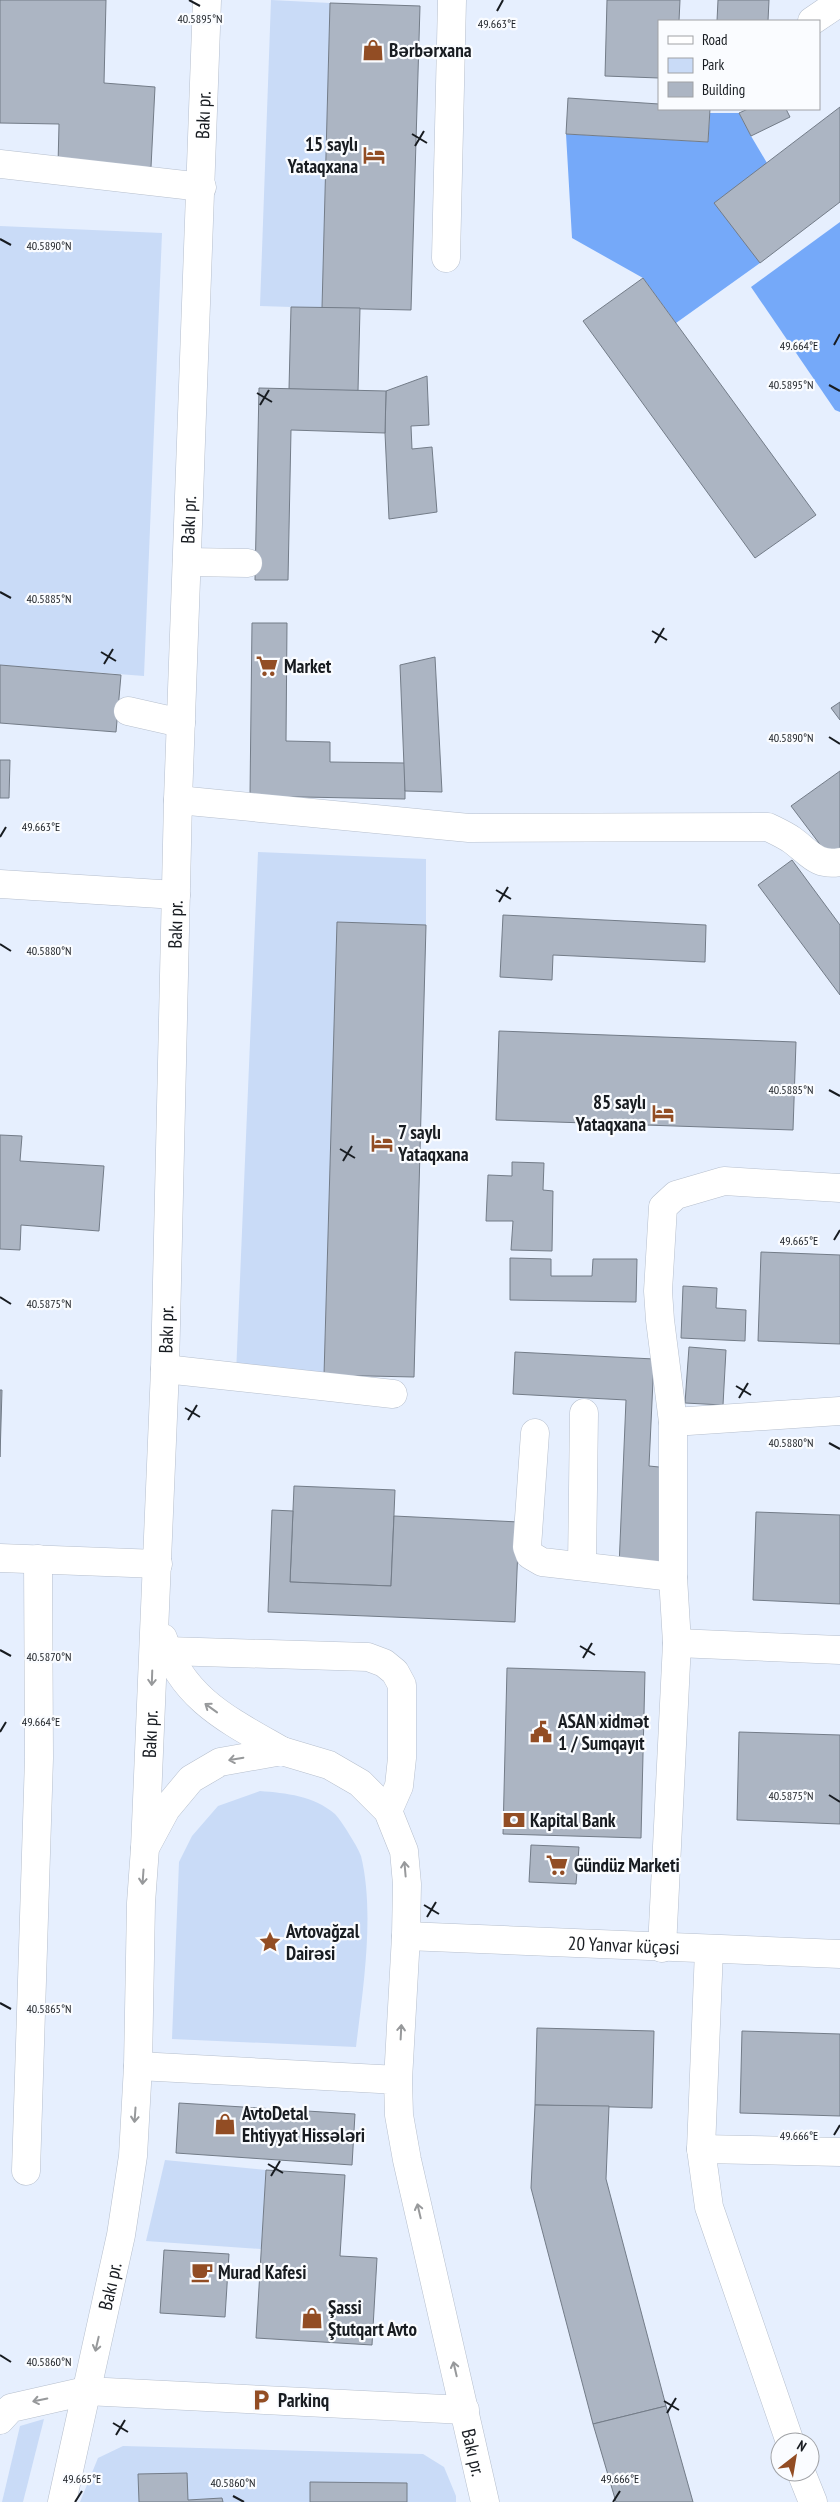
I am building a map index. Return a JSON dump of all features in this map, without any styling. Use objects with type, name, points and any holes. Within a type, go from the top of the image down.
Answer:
[{"type":"street","name":"Bakı pr.","points":[[62,2502],[121,2235],[133,2156],[138,2066],[141,1903],[145,1848],[154,1612],[158,1564],[165,1370],[178,800],[202,187],[207,0]]},
{"type":"street","points":[[446,258],[452,0]]},
{"type":"street","points":[[813,20],[840,2]]},
{"type":"street","points":[[0,164],[202,187]]},
{"type":"street","points":[[187,562],[248,563]]},
{"type":"street","points":[[128,711],[181,723]]},
{"type":"street","points":[[178,800],[469,828],[768,827],[791,839],[814,858],[828,864],[840,862]]},
{"type":"street","points":[[0,884],[176,895]]},
{"type":"street","points":[[662,1948],[677,1642],[673,1577],[673,1422],[658,1290],[663,1207],[676,1195],[724,1181],[840,1188]]},
{"type":"street","points":[[165,1370],[393,1394]]},
{"type":"street","points":[[673,1422],[840,1412]]},
{"type":"street","points":[[582,1566],[584,1413]]},
{"type":"street","points":[[535,1432],[527,1548],[530,1555],[542,1562],[673,1577]]},
{"type":"street","points":[[0,1558],[158,1564]]},
{"type":"street","points":[[26,2171],[39,1758],[38,1559]]},
{"type":"street","points":[[154,1612],[167,1652],[181,1678],[200,1699],[230,1721],[282,1751],[329,1765],[360,1783],[388,1811],[399,1786],[402,1758],[402,1685],[395,1672],[384,1663],[368,1658],[167,1652]]},
{"type":"street","points":[[677,1642],[840,1650]]},
{"type":"street","points":[[145,1848],[166,1809],[191,1779],[220,1762],[282,1751]]},
{"type":"street","name":"Bakı pr.","points":[[388,1811],[404,1851],[407,1884],[398,2080],[399,2116],[407,2160],[485,2502]]},
{"type":"street","name":"20 Yanvar küçəsi","points":[[406,1936],[840,1954]]},
{"type":"street","points":[[709,1950],[700,2149],[709,2207],[787,2432]]},
{"type":"street","points":[[138,2066],[398,2080]]},
{"type":"street","points":[[700,2149],[840,2152]]},
{"type":"street","points":[[0,2420],[11,2408],[86,2392],[465,2410]]},
{"type":"street","points":[[805,2482],[812,2502]]},
{"type":"green space","points":[[271,0],[330,3],[322,308],[260,306]]},
{"type":"green space","points":[[0,226],[162,233],[144,676],[0,665]]},
{"type":"green space","points":[[258,852],[426,859],[426,925],[337,922],[324,1375],[236,1374]]},
{"type":"green space","name":"Avtovağzal Dairəsi","points":[[260,1791],[309,1799],[327,1808],[341,1822],[361,1856],[365,1878],[367,1926],[364,1976],[356,2047],[172,2039],[179,1862],[192,1836],[218,1806]]},
{"type":"green space","points":[[165,2160],[266,2170],[261,2249],[146,2241]]},
{"type":"green space","points":[[44,2419],[23,2502],[2,2502],[20,2426]]},
{"type":"green space","points":[[123,2446],[423,2454],[444,2467],[456,2496],[456,2502],[80,2502],[98,2458]]},
{"type":"shaded area","points":[[710,113],[739,113],[767,163],[760,263],[676,323],[643,278],[572,238],[566,134],[708,142]]},
{"type":"shaded area","points":[[840,222],[840,412],[835,410],[751,287]]},
{"type":"building","points":[[0,0],[106,0],[104,83],[155,87],[151,167],[58,165],[59,124],[0,123]]},
{"type":"building","points":[[607,0],[680,0],[679,20],[658,20],[658,78],[605,76]]},
{"type":"building","points":[[718,0],[769,0],[768,20],[717,20]]},
{"type":"building","points":[[330,3],[420,6],[411,310],[322,308]]},
{"type":"building","points":[[568,98],[658,104],[658,110],[710,110],[708,142],[566,134]]},
{"type":"building","points":[[840,107],[840,202],[760,263],[714,203]]},
{"type":"building","points":[[746,110],[786,110],[790,117],[751,136],[739,113]]},
{"type":"building","points":[[643,278],[816,515],[755,558],[583,321]]},
{"type":"building","points":[[291,307],[360,308],[358,391],[289,389]]},
{"type":"building","points":[[427,376],[429,425],[411,426],[412,449],[432,447],[437,512],[389,519],[385,433],[386,391]]},
{"type":"building","points":[[259,388],[386,391],[385,433],[291,430],[288,580],[255,580]]},
{"type":"building","points":[[252,623],[287,623],[286,741],[330,742],[330,762],[405,763],[405,799],[250,796]]},
{"type":"building","points":[[435,657],[442,792],[405,791],[400,665]]},
{"type":"building","points":[[0,665],[121,675],[116,732],[0,723]]},
{"type":"building","points":[[840,702],[840,720],[831,708]]},
{"type":"building","points":[[0,760],[10,760],[9,798],[0,798]]},
{"type":"building","points":[[840,771],[840,853],[831,859],[791,806]]},
{"type":"building","points":[[792,860],[840,925],[840,995],[758,885]]},
{"type":"building","points":[[503,915],[706,925],[705,962],[553,955],[552,980],[500,977]]},
{"type":"building","points":[[337,922],[426,925],[414,1377],[324,1375]]},
{"type":"building","points":[[499,1031],[796,1042],[793,1130],[496,1120]]},
{"type":"building","points":[[0,1135],[22,1136],[20,1161],[104,1166],[99,1231],[21,1225],[20,1250],[0,1249]]},
{"type":"building","points":[[512,1162],[544,1163],[543,1190],[553,1191],[552,1251],[511,1250],[513,1221],[486,1221],[488,1175],[512,1176]]},
{"type":"building","points":[[761,1252],[840,1255],[840,1344],[758,1341]]},
{"type":"building","points":[[510,1258],[551,1259],[551,1276],[592,1276],[593,1259],[637,1259],[636,1302],[510,1300]]},
{"type":"building","points":[[683,1286],[717,1288],[716,1308],[746,1310],[745,1341],[681,1338]]},
{"type":"building","points":[[689,1347],[726,1350],[723,1405],[685,1403]]},
{"type":"building","points":[[515,1352],[654,1359],[649,1466],[669,1468],[665,1569],[619,1567],[626,1400],[513,1394]]},
{"type":"building","points":[[0,1390],[2,1390],[0,1457]]},
{"type":"building","points":[[294,1486],[395,1490],[391,1586],[290,1582]]},
{"type":"building","points":[[272,1510],[293,1511],[290,1582],[391,1586],[394,1516],[519,1522],[515,1622],[268,1612]]},
{"type":"building","points":[[756,1512],[840,1515],[840,1604],[753,1600]]},
{"type":"building","points":[[507,1668],[645,1672],[641,1838],[503,1834]]},
{"type":"building","points":[[739,1732],[840,1735],[840,1824],[737,1820]]},
{"type":"building","points":[[531,1845],[579,1847],[576,1884],[529,1882]]},
{"type":"building","points":[[537,2028],[654,2031],[652,2108],[535,2105]]},
{"type":"building","points":[[742,2031],[840,2034],[840,2116],[740,2113]]},
{"type":"building","points":[[179,2103],[355,2114],[352,2165],[176,2153]]},
{"type":"building","points":[[535,2105],[609,2106],[606,2179],[666,2406],[593,2424],[531,2188]]},
{"type":"building","points":[[266,2170],[345,2175],[340,2256],[377,2258],[372,2345],[256,2338]]},
{"type":"building","points":[[164,2250],[229,2254],[225,2317],[160,2313]]},
{"type":"building","points":[[666,2406],[693,2502],[616,2502],[593,2424]]},
{"type":"building","points":[[187,2473],[188,2500],[222,2498],[223,2502],[139,2502],[138,2474]]},
{"type":"building","points":[[310,2482],[407,2483],[407,2502],[310,2502]]},
{"type":"place","name":"Bərbərxana","points":[[373,50]]},
{"type":"place","name":"15 saylı Yataqxana","points":[[374,155]]},
{"type":"place","name":"Market","points":[[267,666]]},
{"type":"place","name":"85 saylı Yataqxana","points":[[663,1113]]},
{"type":"place","name":"7 saylı Yataqxana","points":[[382,1143]]},
{"type":"place","name":"ASAN xidmət 1 / Sumqayıt","points":[[541,1732]]},
{"type":"place","name":"Kapital Bank","points":[[514,1820]]},
{"type":"place","name":"Gündüz Marketi","points":[[557,1865]]},
{"type":"place","name":"Avtovağzal Dairəsi","points":[[270,1942]]},
{"type":"place","name":"AvtoDetal Ehtiyyat Hissələri","points":[[225,2124]]},
{"type":"place","name":"Murad Kafesi","points":[[202,2272]]},
{"type":"place","name":"Şassi Ştutqart Avto","points":[[312,2318]]},
{"type":"place","name":"Parkinq","points":[[261,2400]]}]
